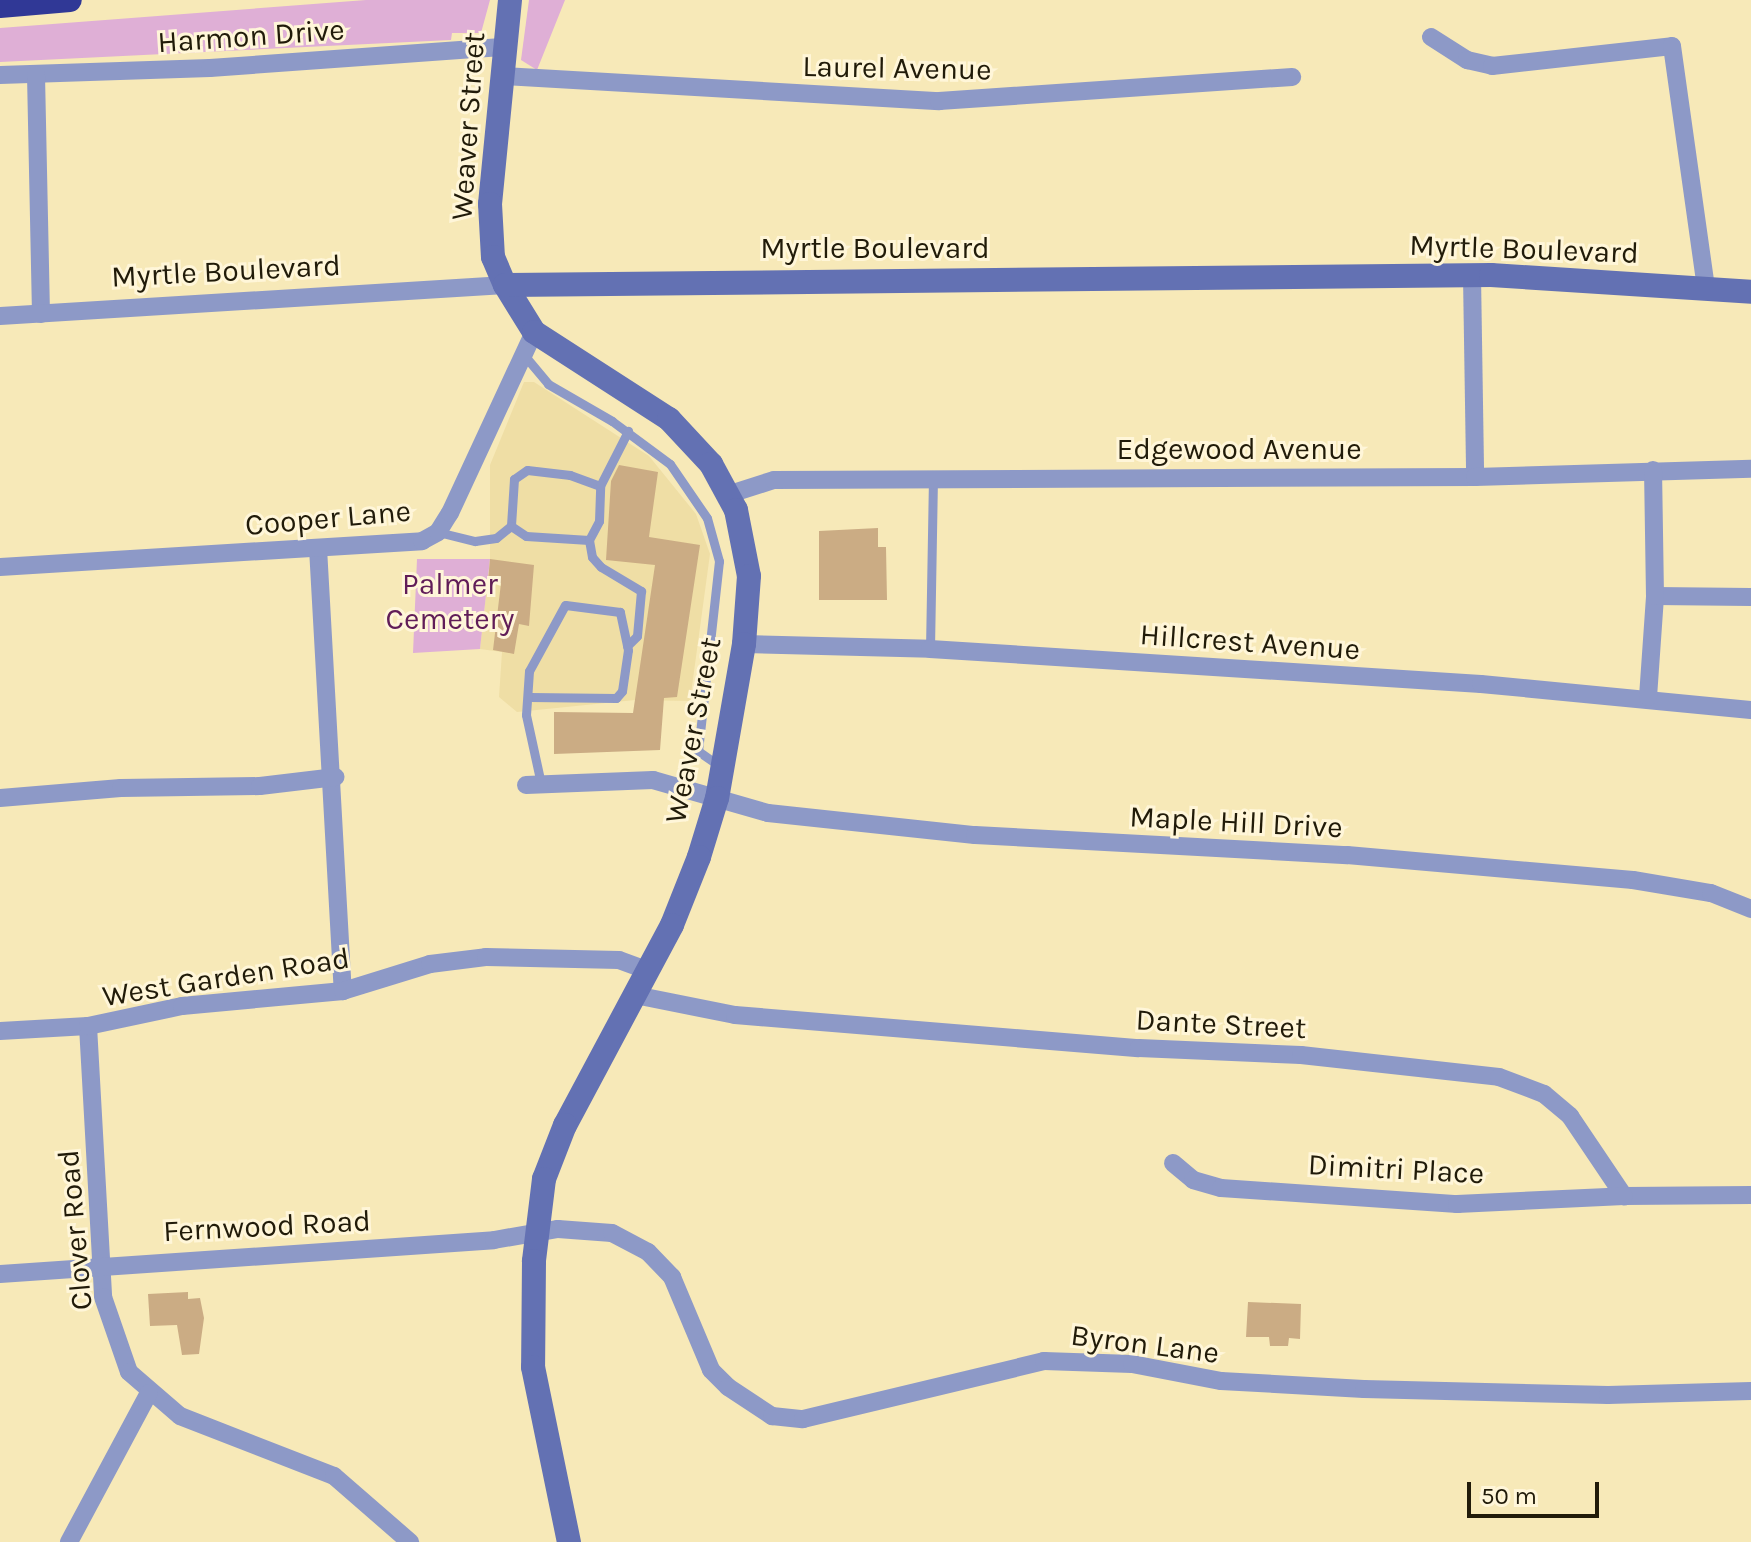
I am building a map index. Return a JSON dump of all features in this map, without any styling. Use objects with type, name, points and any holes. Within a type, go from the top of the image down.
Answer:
[{"type":"highway","points":[[0,6],[70,0]]},
{"type":"main road","name":"Weaver Street","points":[[510,2],[490,204],[493,257],[505,285],[534,332],[669,419],[730,494],[749,576],[744,644],[717,798],[672,925],[565,1125],[544,1179],[537,1232],[533,1367],[569,1542]]},
{"type":"main road","name":"Myrtle Boulevard","points":[[505,285],[1472,276],[1751,292]]},
{"type":"street","points":[[1431,37],[1467,60],[1492,66],[1672,46],[1706,288]]},
{"type":"street","name":"Harmon Drive","points":[[0,75],[505,47]]},
{"type":"street","points":[[36,75],[41,314]]},
{"type":"street","name":"Laurel Avenue","points":[[502,76],[939,101],[1292,77]]},
{"type":"street","points":[[1472,276],[1475,477]]},
{"type":"street","name":"Myrtle Boulevard","points":[[0,316],[505,285]]},
{"type":"street","name":"Cooper Lane","points":[[0,567],[422,541],[438,532],[534,332]]},
{"type":"street","name":"Edgewood Avenue","points":[[730,494],[774,480],[1475,477],[1751,469]]},
{"type":"street","points":[[1648,697],[1655,596],[1653,470]]},
{"type":"street","points":[[318,548],[335,777],[343,991]]},
{"type":"street","points":[[1655,596],[1751,597]]},
{"type":"street","name":"Hillcrest Avenue","points":[[744,644],[930,649],[1648,697],[1751,710]]},
{"type":"street","points":[[0,798],[121,788],[260,786],[335,777]]},
{"type":"street","name":"Maple Hill Drive","points":[[534,785],[653,780],[768,813],[975,835],[1347,855],[1633,880],[1711,893],[1751,909]]},
{"type":"street","name":"West Garden Road","points":[[0,1031],[88,1026],[182,1006],[343,991],[430,964],[486,957],[619,960],[646,970]]},
{"type":"street","name":"Dante Street","points":[[635,995],[735,1015],[1139,1048],[1301,1055],[1499,1077],[1544,1094],[1570,1116],[1624,1196]]},
{"type":"street","name":"Clover Road","points":[[88,1026],[103,1297],[129,1372],[149,1393],[180,1416],[334,1476],[410,1542]]},
{"type":"street","name":"Dimitri Place","points":[[1173,1163],[1193,1180],[1221,1188],[1457,1204],[1624,1196]]},
{"type":"street","points":[[1624,1196],[1751,1195]]},
{"type":"street","name":"Fernwood Road","points":[[0,1274],[100,1264],[467,1242],[537,1232]]},
{"type":"street","name":"Byron Lane","points":[[537,1232],[612,1233],[648,1252],[672,1277],[711,1370],[748,1403],[772,1416],[803,1419],[861,1409],[1044,1361],[1132,1364],[1221,1381],[1364,1389],[1608,1395],[1751,1391]]},
{"type":"street","points":[[69,1542],[149,1393]]},
{"type":"lane","points":[[524,354],[548,384],[628,431],[689,485],[714,537],[719,561],[698,751],[722,768]]},
{"type":"lane","points":[[627,646],[637,636],[641,591],[601,567],[592,557],[589,540],[599,521],[600,486],[628,431]]},
{"type":"lane","points":[[438,532],[475,541],[496,538],[511,526],[514,479],[527,470],[570,475],[600,486]]},
{"type":"lane","points":[[930,649],[933,478]]},
{"type":"lane","points":[[511,526],[526,536],[589,540]]},
{"type":"lane","points":[[530,697],[616,698],[622,691],[627,646],[620,612],[571,602],[529,671],[530,697],[526,715],[534,785]]},
{"type":"shaded area","points":[[524,382],[534,382],[649,456],[696,514],[710,554],[690,701],[635,700],[517,712],[499,697],[502,652],[480,649],[490,559],[490,465]]},
{"type":"green space","points":[[366,0],[490,0],[481,33],[452,33],[451,40],[0,62],[0,28]]},
{"type":"green space","points":[[529,0],[565,0],[537,70],[521,60]]},
{"type":"green space","name":"Palmer Cemetery","points":[[417,559],[490,559],[480,649],[413,653]]},
{"type":"building","points":[[619,465],[658,472],[649,537],[700,545],[677,697],[664,698],[660,750],[554,754],[554,712],[633,713],[655,565],[606,560],[611,481]]},
{"type":"building","points":[[878,528],[878,547],[886,547],[887,600],[819,600],[819,531]]},
{"type":"building","points":[[490,559],[534,565],[529,626],[519,624],[514,654],[493,650],[501,583],[488,582]]},
{"type":"building","points":[[188,1292],[188,1299],[200,1298],[204,1318],[199,1354],[182,1355],[177,1325],[150,1326],[148,1294]]},
{"type":"building","points":[[1248,1302],[1301,1304],[1300,1339],[1289,1338],[1288,1346],[1270,1346],[1269,1337],[1246,1337]]}]
